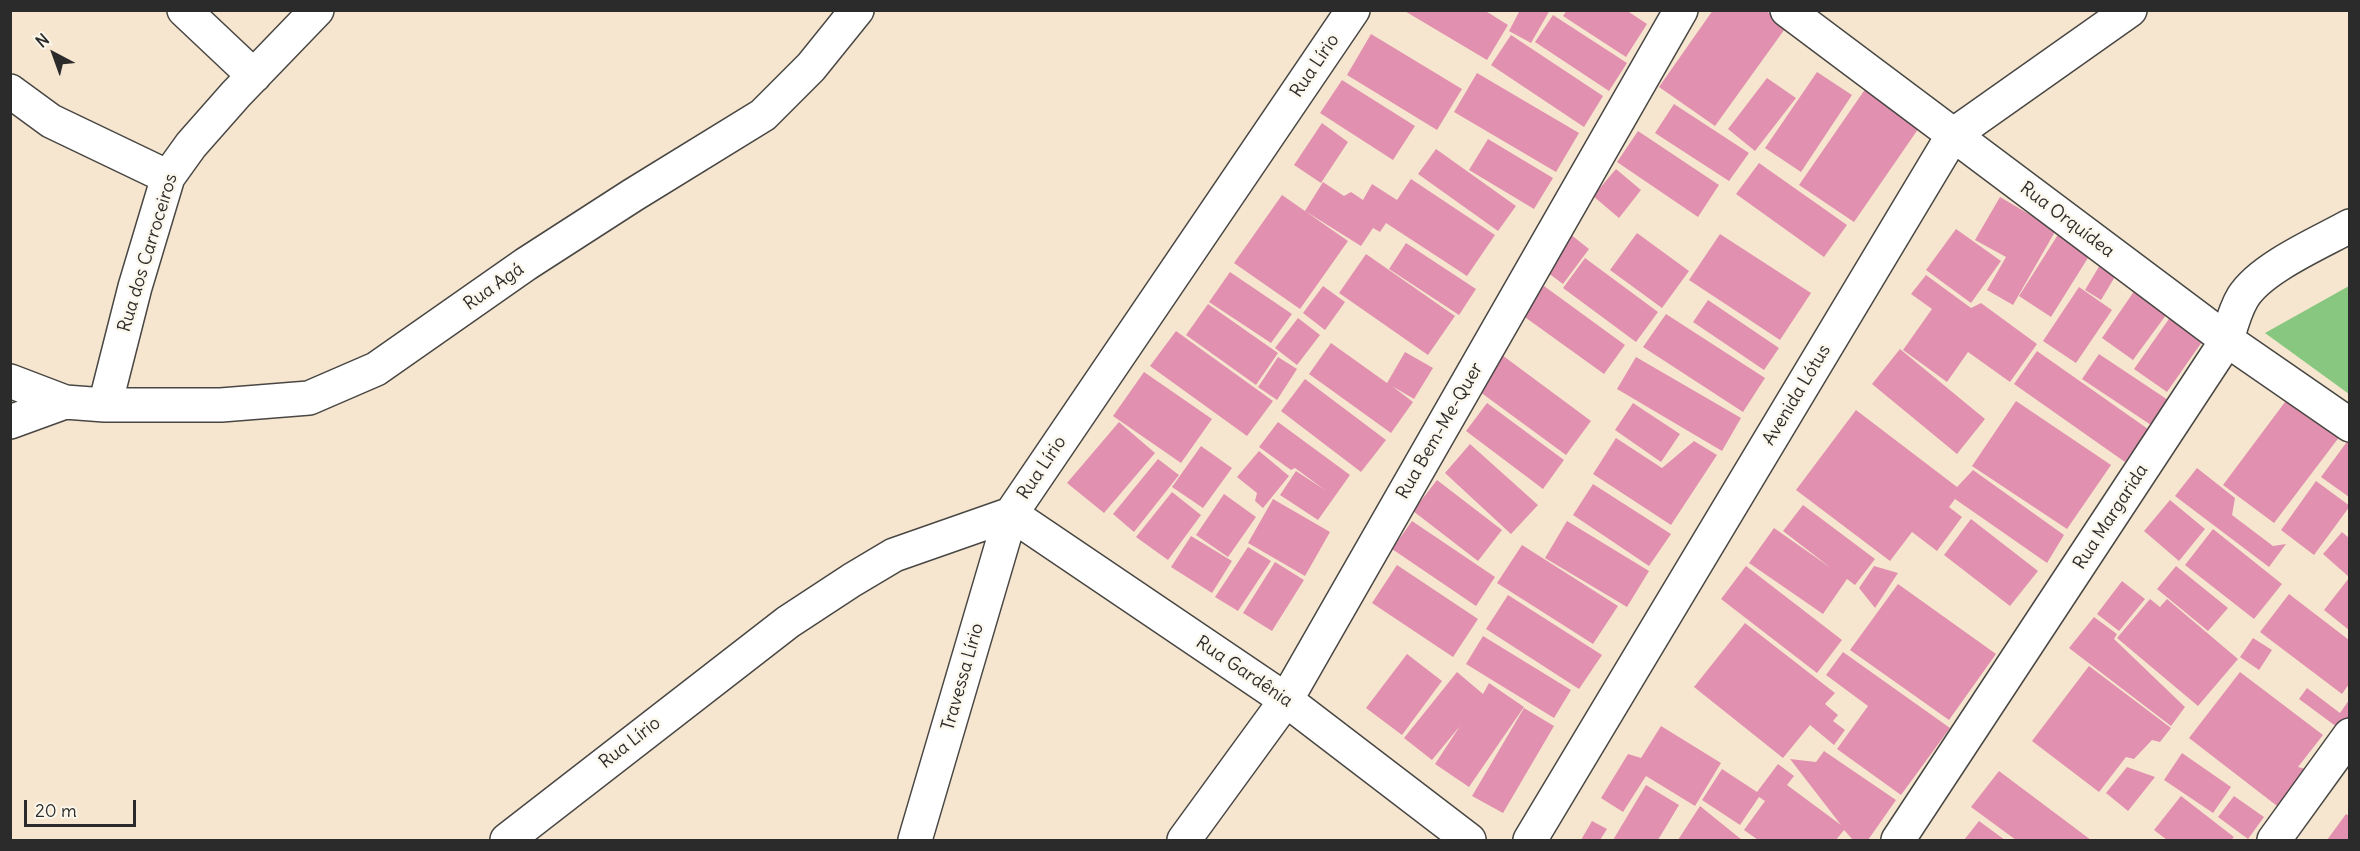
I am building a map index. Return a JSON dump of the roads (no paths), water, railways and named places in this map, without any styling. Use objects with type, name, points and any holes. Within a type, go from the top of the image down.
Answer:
[{"type":"street","points":[[184,10],[254,76]]},
{"type":"street","name":"Rua dos Carroceiros","points":[[105,405],[135,287],[168,177],[190,145],[317,10]]},
{"type":"street","name":"Rua Agá","points":[[10,381],[65,402],[105,405],[221,405],[309,398],[376,369],[526,264],[763,115],[811,67],[857,10]]},
{"type":"street","name":"Rua Lírio","points":[[507,840],[788,622],[852,580],[894,555],[1011,514],[1353,10]]},
{"type":"street","name":"Rua Bem-Me-Quer","points":[[1184,840],[1286,700],[1681,10]]},
{"type":"street","name":"Rua Orquídea","points":[[1787,10],[2227,340],[2349,425]]},
{"type":"street","name":"Avenida Lótus","points":[[1530,840],[1953,135],[2130,10]]},
{"type":"street","points":[[10,91],[51,122],[168,177]]},
{"type":"street","name":"Rua Margarida","points":[[1898,840],[2227,340],[2234,316],[2243,297],[2259,278],[2349,226]]},
{"type":"street","name":"Rua Agá","points":[[10,422],[65,402]]},
{"type":"street","name":"Rua Gardênia","points":[[1011,514],[1286,700],[1468,840]]},
{"type":"street","name":"Travessa Lírio","points":[[915,840],[1011,514]]},
{"type":"street","points":[[2274,840],[2349,735]]}]
